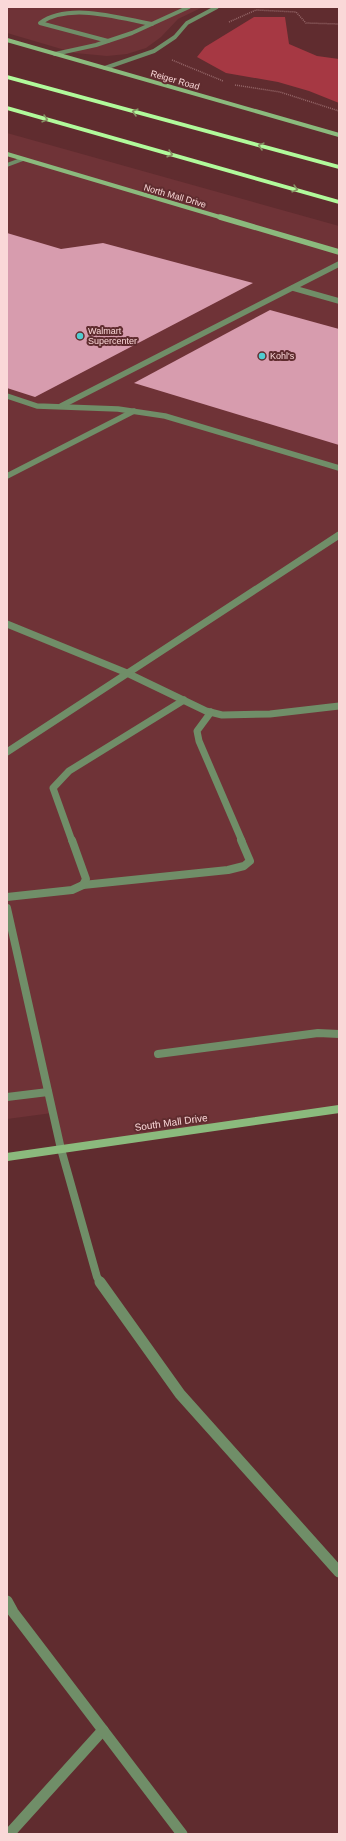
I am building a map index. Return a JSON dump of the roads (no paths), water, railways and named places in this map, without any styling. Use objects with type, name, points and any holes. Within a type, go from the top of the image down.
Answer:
[{"type":"highway","points":[[7,77],[339,167]]},
{"type":"highway","points":[[7,108],[339,202]]},
{"type":"street","points":[[55,54],[108,41],[132,33],[189,7]]},
{"type":"street","points":[[105,68],[154,51],[175,37],[187,23],[217,7]]},
{"type":"street","points":[[108,41],[40,23],[43,20],[59,14],[78,12],[152,24]]},
{"type":"street","name":"Reiger Road","points":[[7,40],[339,135]]},
{"type":"street","name":"North Mall Drive","points":[[7,154],[339,252]]},
{"type":"street","points":[[7,165],[23,159]]},
{"type":"street","points":[[61,406],[339,264]]},
{"type":"street","points":[[293,288],[339,301]]},
{"type":"street","points":[[7,396],[37,406],[118,409],[191,423],[339,468]]},
{"type":"street","points":[[7,476],[134,411]]},
{"type":"street","points":[[7,752],[339,535]]},
{"type":"street","points":[[7,624],[127,673],[210,712],[222,715],[241,716],[339,706]]},
{"type":"street","points":[[83,885],[86,879],[53,788],[59,780],[70,771],[184,700]]},
{"type":"street","points":[[7,897],[72,890],[83,885],[228,870],[244,866],[250,861],[199,741],[197,731],[210,712]]},
{"type":"street","points":[[7,908],[60,1149],[97,1277],[180,1394],[339,1572]]},
{"type":"street","points":[[158,1054],[318,1033],[339,1034]]},
{"type":"street","points":[[7,1097],[48,1092]]},
{"type":"street","name":"South Mall Drive","points":[[7,1157],[339,1109]]},
{"type":"street","points":[[7,1601],[13,1612],[182,1834]]},
{"type":"street","points":[[9,1834],[103,1730]]},
{"type":"place","name":"Walmart Supercenter","points":[[80,336]]},
{"type":"place","name":"Kohl's","points":[[262,356]]}]
